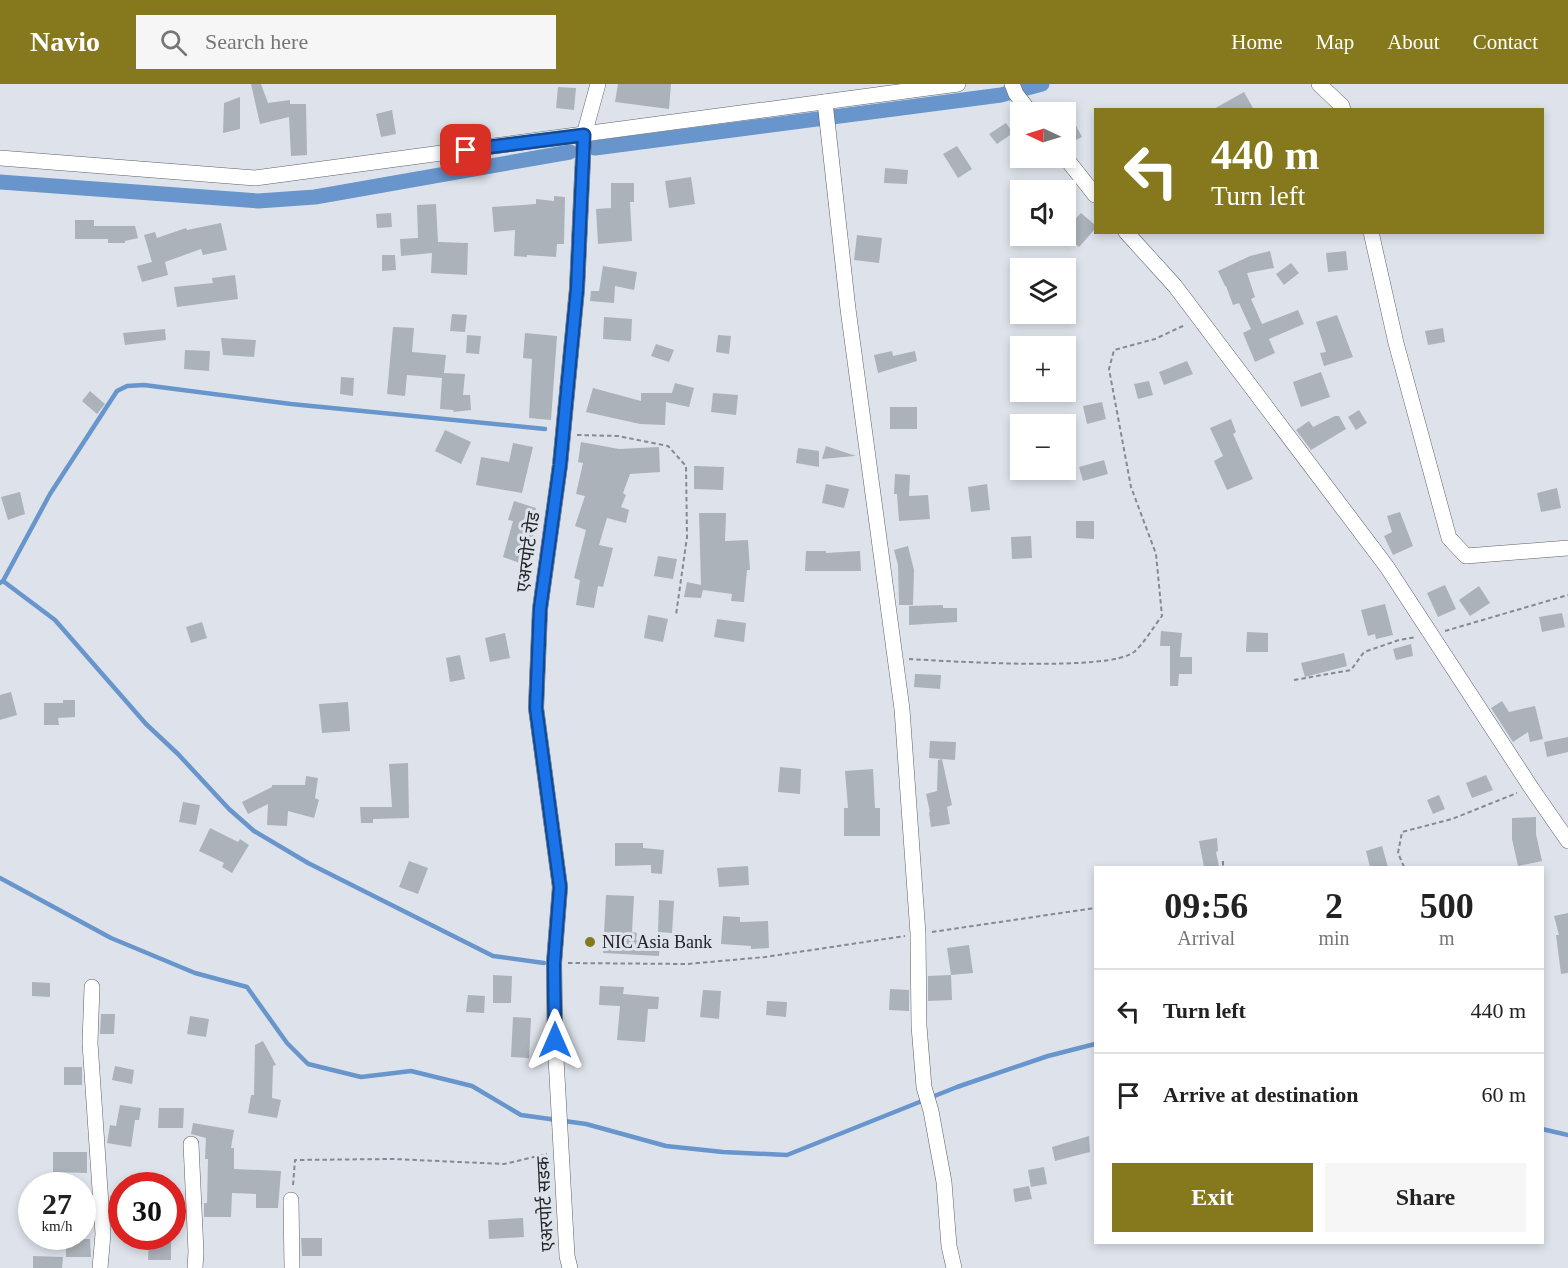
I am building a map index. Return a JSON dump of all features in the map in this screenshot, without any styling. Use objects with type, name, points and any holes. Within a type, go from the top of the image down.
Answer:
[{"type":"street","name":"एअरपोर्ट रोड","points":[[556,1097],[554,963],[560,887],[536,708],[540,609],[563,434],[577,289],[584,135],[598,84]]},
{"type":"street","points":[[0,158],[255,178],[584,135],[826,112],[958,84]]},
{"type":"street","points":[[1318,84],[1342,108]]},
{"type":"street","points":[[1014,89],[1023,102]]},
{"type":"street","points":[[826,112],[848,309],[902,708],[918,934],[919,1026],[924,1087],[932,1112],[944,1182],[954,1268]]},
{"type":"street","points":[[1074,168],[1094,194]]},
{"type":"street","points":[[1128,234],[1175,286],[1387,567],[1568,841]]},
{"type":"street","points":[[1371,234],[1396,343],[1449,538],[1466,556],[1568,548]]},
{"type":"street","points":[[92,987],[90,1043],[103,1234],[100,1268]]},
{"type":"street","name":"एअरपोर्ट सडक","points":[[556,1097],[567,1256],[570,1268]]},
{"type":"street","points":[[191,1144],[195,1268]]},
{"type":"street","points":[[291,1200],[292,1268]]},
{"type":"path","points":[[896,659],[1018,664],[1109,660],[1133,653],[1162,616],[1156,554],[1131,487],[1109,369],[1114,350],[1155,339],[1199,319]]},
{"type":"path","points":[[563,434],[618,436],[668,446],[686,466],[687,537],[676,615]]},
{"type":"path","points":[[1404,866],[1398,853],[1402,832],[1452,819],[1496,800],[1532,789]]},
{"type":"path","points":[[1223,861],[1223,866]]},
{"type":"path","points":[[554,963],[687,964],[765,957],[1094,908]]},
{"type":"path","points":[[291,1200],[295,1160],[394,1159],[504,1164],[561,1144]]},
{"type":"building","points":[[251,84],[261,84],[268,103],[290,100],[290,104],[306,104],[307,155],[291,156],[289,117],[260,124]]},
{"type":"building","points":[[618,84],[671,84],[669,109],[615,102]]},
{"type":"building","points":[[558,87],[576,88],[574,110],[556,108]]},
{"type":"building","points":[[1244,92],[1253,108],[1216,108]]},
{"type":"building","points":[[240,97],[240,129],[223,133],[224,103]]},
{"type":"building","points":[[392,110],[396,134],[381,137],[376,114]]},
{"type":"building","points":[[1006,123],[1010,129],[1010,135],[997,144],[989,134]]},
{"type":"building","points":[[1076,126],[1082,137],[1076,140]]},
{"type":"building","points":[[957,146],[972,169],[958,178],[943,154]]},
{"type":"building","points":[[885,168],[908,170],[907,184],[884,183]]},
{"type":"building","points":[[691,177],[695,204],[669,208],[665,181]]},
{"type":"building","points":[[611,183],[634,183],[634,202],[630,202],[632,241],[598,244],[596,209],[611,208]]},
{"type":"building","points":[[554,196],[565,197],[564,244],[557,244],[556,257],[514,256],[515,230],[494,232],[492,207],[536,204],[536,199],[554,201]]},
{"type":"building","points":[[436,204],[438,242],[468,243],[467,275],[431,273],[432,253],[401,256],[400,239],[418,238],[417,205]]},
{"type":"building","points":[[391,213],[392,227],[377,228],[376,214]]},
{"type":"building","points":[[1081,213],[1094,224],[1094,230],[1079,247],[1076,244],[1076,218]]},
{"type":"building","points":[[75,220],[94,220],[94,226],[135,226],[138,238],[125,241],[125,243],[108,243],[108,239],[75,239]]},
{"type":"building","points":[[221,223],[227,250],[203,255],[201,249],[165,262],[168,275],[142,282],[137,266],[152,262],[144,235],[155,232],[157,238],[186,228],[187,230]]},
{"type":"building","points":[[857,235],[882,238],[879,263],[854,260]]},
{"type":"building","points":[[1270,251],[1274,268],[1247,273],[1255,297],[1251,299],[1262,324],[1298,310],[1304,324],[1269,339],[1275,353],[1255,362],[1243,333],[1251,329],[1239,303],[1233,305],[1218,271],[1250,256]]},
{"type":"building","points":[[1346,251],[1348,270],[1328,272],[1326,253]]},
{"type":"building","points":[[382,255],[395,255],[396,270],[382,271]]},
{"type":"building","points":[[1291,263],[1299,273],[1284,285],[1276,274]]},
{"type":"building","points":[[603,266],[637,272],[634,290],[615,286],[614,303],[590,301],[591,291],[599,291]]},
{"type":"building","points":[[235,275],[238,299],[177,307],[174,287],[213,283],[212,278]]},
{"type":"building","points":[[452,314],[467,315],[465,332],[450,331]]},
{"type":"building","points":[[1337,315],[1353,357],[1324,366],[1320,353],[1326,352],[1316,322]]},
{"type":"building","points":[[604,317],[632,319],[631,341],[603,339]]},
{"type":"building","points":[[393,327],[414,328],[412,352],[446,355],[444,373],[465,374],[463,395],[470,395],[471,410],[453,412],[454,410],[440,409],[442,378],[407,375],[405,396],[387,394]]},
{"type":"building","points":[[1443,328],[1445,342],[1428,345],[1425,331]]},
{"type":"building","points":[[165,329],[166,340],[125,345],[123,333]]},
{"type":"building","points":[[525,333],[557,336],[551,420],[529,418],[532,359],[523,358]]},
{"type":"building","points":[[467,335],[481,336],[479,354],[466,353]]},
{"type":"building","points":[[718,335],[731,336],[729,354],[716,352]]},
{"type":"building","points":[[221,338],[256,340],[254,357],[223,355]]},
{"type":"building","points":[[656,344],[674,350],[669,362],[651,356]]},
{"type":"building","points":[[185,350],[210,351],[209,371],[184,369]]},
{"type":"building","points":[[892,351],[893,356],[915,351],[917,361],[878,373],[874,355]]},
{"type":"building","points":[[1187,361],[1193,374],[1164,385],[1159,372]]},
{"type":"building","points":[[1321,372],[1330,397],[1301,407],[1293,382]]},
{"type":"building","points":[[341,377],[354,378],[353,396],[340,394]]},
{"type":"building","points":[[1149,381],[1153,395],[1138,399],[1134,384]]},
{"type":"building","points":[[675,383],[694,388],[689,407],[666,402],[665,425],[640,424],[586,412],[593,388],[641,401],[641,393],[672,393]]},
{"type":"building","points":[[90,391],[105,404],[97,414],[82,401]]},
{"type":"building","points":[[713,393],[738,395],[736,415],[711,412]]},
{"type":"building","points":[[1102,402],[1106,419],[1087,424],[1083,406]]},
{"type":"building","points":[[890,407],[917,407],[917,429],[890,429]]},
{"type":"building","points":[[1359,410],[1367,423],[1356,430],[1348,417]]},
{"type":"building","points":[[1339,416],[1346,429],[1311,450],[1296,430],[1309,421],[1313,427]]},
{"type":"building","points":[[1231,419],[1236,432],[1233,434],[1253,479],[1227,490],[1214,461],[1223,456],[1210,428]]},
{"type":"building","points":[[445,430],[471,442],[461,464],[435,451]]},
{"type":"building","points":[[581,442],[619,449],[659,447],[660,472],[630,474],[621,507],[629,510],[626,523],[607,518],[599,545],[613,548],[603,587],[598,586],[594,608],[576,605],[580,580],[574,578],[586,530],[575,526],[585,496],[576,494],[583,463],[578,462]]},
{"type":"building","points":[[513,443],[533,447],[522,493],[476,485],[481,457],[509,462]]},
{"type":"building","points":[[826,446],[856,456],[822,459]]},
{"type":"building","points":[[798,448],[819,451],[819,467],[796,463]]},
{"type":"building","points":[[1104,460],[1108,474],[1083,481],[1079,467]]},
{"type":"building","points":[[694,466],[724,467],[723,490],[694,489]]},
{"type":"building","points":[[895,474],[910,475],[909,496],[928,495],[930,519],[899,521],[897,494],[894,494]]},
{"type":"building","points":[[826,484],[849,489],[844,508],[822,503]]},
{"type":"building","points":[[987,484],[990,510],[971,512],[968,487]]},
{"type":"building","points":[[1557,488],[1561,508],[1541,512],[1537,493]]},
{"type":"building","points":[[20,492],[25,514],[8,520],[1,497]]},
{"type":"building","points":[[514,501],[536,508],[529,531],[534,533],[525,565],[503,557],[513,521],[508,520]]},
{"type":"building","points":[[1400,512],[1413,546],[1393,555],[1384,536],[1392,532],[1387,516]]},
{"type":"building","points":[[699,513],[726,513],[725,541],[748,540],[750,570],[747,570],[744,602],[731,601],[732,594],[703,590],[701,598],[684,597],[687,582],[701,585]]},
{"type":"building","points":[[1076,521],[1094,521],[1094,539],[1076,538]]},
{"type":"building","points":[[1031,536],[1032,558],[1012,559],[1011,537]]},
{"type":"building","points":[[908,546],[914,570],[913,605],[899,605],[898,565],[894,550]]},
{"type":"building","points":[[806,551],[826,551],[826,553],[860,551],[861,571],[805,571]]},
{"type":"building","points":[[658,556],[677,559],[673,579],[654,576]]},
{"type":"building","points":[[1445,585],[1456,609],[1438,617],[1427,593]]},
{"type":"building","points":[[1479,586],[1490,603],[1470,616],[1459,600]]},
{"type":"building","points":[[1385,604],[1393,635],[1376,639],[1375,634],[1368,636],[1361,610]]},
{"type":"building","points":[[943,605],[943,608],[957,608],[957,622],[909,625],[909,606]]},
{"type":"building","points":[[1562,613],[1565,627],[1542,632],[1539,617]]},
{"type":"building","points":[[648,615],[668,619],[663,642],[644,638]]},
{"type":"building","points":[[717,619],[746,623],[744,642],[714,637]]},
{"type":"building","points":[[202,622],[207,638],[191,643],[186,627]]},
{"type":"building","points":[[1161,631],[1182,633],[1180,657],[1192,657],[1192,674],[1179,674],[1178,686],[1170,686],[1170,646],[1160,646]]},
{"type":"building","points":[[1247,632],[1268,633],[1268,652],[1246,652]]},
{"type":"building","points":[[505,633],[510,658],[490,662],[485,638]]},
{"type":"building","points":[[1411,644],[1413,656],[1396,660],[1393,649]]},
{"type":"building","points":[[1344,653],[1347,666],[1305,677],[1301,663]]},
{"type":"building","points":[[460,655],[465,679],[450,682],[446,658]]},
{"type":"building","points":[[915,674],[941,675],[940,689],[914,687]]},
{"type":"building","points":[[11,692],[17,715],[0,720],[0,695]]},
{"type":"building","points":[[63,700],[75,700],[75,717],[58,718],[59,725],[44,725],[44,703],[63,703]]},
{"type":"building","points":[[1502,701],[1509,712],[1535,706],[1543,739],[1530,742],[1528,732],[1513,742],[1491,708]]},
{"type":"building","points":[[348,702],[350,731],[322,733],[319,704]]},
{"type":"building","points":[[1568,737],[1568,752],[1547,757],[1544,742]]},
{"type":"building","points":[[930,741],[956,742],[955,760],[929,758]]},
{"type":"building","points":[[942,759],[952,805],[947,807],[950,824],[931,827],[926,794],[937,791],[938,760]]},
{"type":"building","points":[[408,763],[409,818],[373,819],[373,823],[361,823],[360,807],[392,807],[389,764]]},
{"type":"building","points":[[780,767],[801,769],[800,794],[778,792]]},
{"type":"building","points":[[873,769],[875,808],[880,808],[880,836],[844,836],[844,808],[848,808],[845,771]]},
{"type":"building","points":[[1486,775],[1493,790],[1472,798],[1466,783]]},
{"type":"building","points":[[306,776],[318,778],[315,798],[319,800],[314,818],[288,811],[287,826],[267,825],[268,804],[248,814],[242,802],[272,785],[305,785]]},
{"type":"building","points":[[1439,795],[1445,809],[1433,814],[1427,800]]},
{"type":"building","points":[[183,802],[200,805],[196,825],[179,822]]},
{"type":"building","points":[[1536,817],[1536,834],[1542,861],[1518,866],[1512,839],[1512,818]]},
{"type":"building","points":[[210,828],[238,842],[240,839],[249,845],[232,873],[222,867],[224,863],[199,851]]},
{"type":"building","points":[[1217,838],[1218,851],[1216,852],[1219,866],[1204,866],[1199,841]]},
{"type":"building","points":[[615,843],[643,843],[643,848],[664,850],[662,874],[651,873],[651,865],[615,866]]},
{"type":"building","points":[[1382,846],[1388,866],[1370,866],[1366,851]]},
{"type":"building","points":[[409,861],[428,868],[418,894],[399,887]]},
{"type":"building","points":[[748,866],[749,885],[719,887],[717,868]]},
{"type":"building","points":[[606,895],[634,896],[632,932],[637,933],[636,940],[660,942],[659,956],[603,953]]},
{"type":"building","points":[[659,900],[674,901],[672,933],[658,932]]},
{"type":"building","points":[[1568,913],[1568,973],[1561,974],[1556,935],[1559,935],[1554,916]]},
{"type":"building","points":[[723,916],[740,917],[740,922],[768,921],[769,948],[751,949],[751,946],[721,944]]},
{"type":"building","points":[[969,945],[973,973],[951,975],[947,948]]},
{"type":"building","points":[[493,975],[512,976],[511,1003],[493,1003]]},
{"type":"building","points":[[951,975],[952,1000],[928,1001],[928,976]]},
{"type":"building","points":[[32,982],[50,983],[50,997],[32,996]]},
{"type":"building","points":[[600,986],[624,987],[623,994],[659,997],[658,1009],[648,1009],[645,1042],[617,1040],[620,1006],[599,1005]]},
{"type":"building","points":[[890,989],[909,990],[909,1011],[889,1010]]},
{"type":"building","points":[[703,990],[721,991],[719,1019],[700,1017]]},
{"type":"building","points":[[468,995],[485,996],[484,1013],[466,1012]]},
{"type":"building","points":[[767,1001],[787,1002],[786,1017],[766,1015]]},
{"type":"building","points":[[101,1014],[115,1014],[114,1034],[100,1034]]},
{"type":"building","points":[[190,1016],[209,1019],[206,1037],[187,1034]]},
{"type":"building","points":[[513,1017],[531,1018],[529,1058],[511,1057]]},
{"type":"building","points":[[263,1041],[276,1065],[273,1066],[272,1098],[281,1100],[277,1118],[248,1113],[251,1095],[254,1095],[255,1045]]},
{"type":"building","points":[[115,1066],[134,1070],[132,1084],[112,1080]]},
{"type":"building","points":[[64,1067],[82,1067],[82,1085],[64,1085]]},
{"type":"building","points":[[120,1105],[141,1108],[139,1120],[135,1120],[131,1147],[107,1143],[110,1125],[116,1126]]},
{"type":"building","points":[[159,1108],[184,1108],[183,1128],[158,1128]]},
{"type":"building","points":[[193,1123],[234,1130],[231,1148],[234,1148],[234,1169],[281,1171],[278,1208],[256,1208],[256,1194],[232,1193],[231,1217],[204,1217],[204,1203],[207,1203],[206,1138],[191,1134]]},
{"type":"building","points":[[1089,1136],[1090,1152],[1055,1161],[1052,1147]]},
{"type":"building","points":[[53,1152],[87,1152],[87,1172],[53,1172]]},
{"type":"building","points":[[1044,1167],[1047,1184],[1031,1187],[1028,1170]]},
{"type":"building","points":[[1029,1186],[1032,1199],[1015,1202],[1013,1189]]},
{"type":"building","points":[[523,1218],[524,1237],[489,1239],[488,1220]]},
{"type":"building","points":[[301,1238],[322,1238],[322,1256],[302,1256]]},
{"type":"building","points":[[66,1250],[91,1250],[91,1257],[66,1257]]},
{"type":"building","points":[[148,1250],[171,1250],[171,1260],[148,1260]]},
{"type":"building","points":[[33,1256],[63,1257],[62,1268],[33,1268]]},
{"type":"waterway","points":[[595,148],[1001,95],[1042,84]]},
{"type":"waterway","points":[[0,182],[258,201],[315,197],[570,152]]},
{"type":"waterway","points":[[3,581],[50,494],[117,391],[127,386],[144,385],[291,404],[545,429]]},
{"type":"waterway","points":[[0,583],[3,581],[55,620],[146,724],[178,754],[229,809],[254,831],[308,863],[493,956],[544,963]]},
{"type":"waterway","points":[[0,878],[111,938],[195,973],[247,987],[287,1043],[308,1064],[361,1077],[411,1071],[472,1086],[521,1115],[586,1124],[666,1146],[787,1155],[957,1087],[1048,1056],[1094,1044]]},
{"type":"waterway","points":[[1544,1129],[1568,1135]]},
{"type":"place","name":"NIC Asia Bank","points":[[590,942]]},
{"type":"route","points":[[466,150],[584,135],[577,289],[560,465],[540,609],[536,708],[560,887],[554,963],[555,1040]]}]
